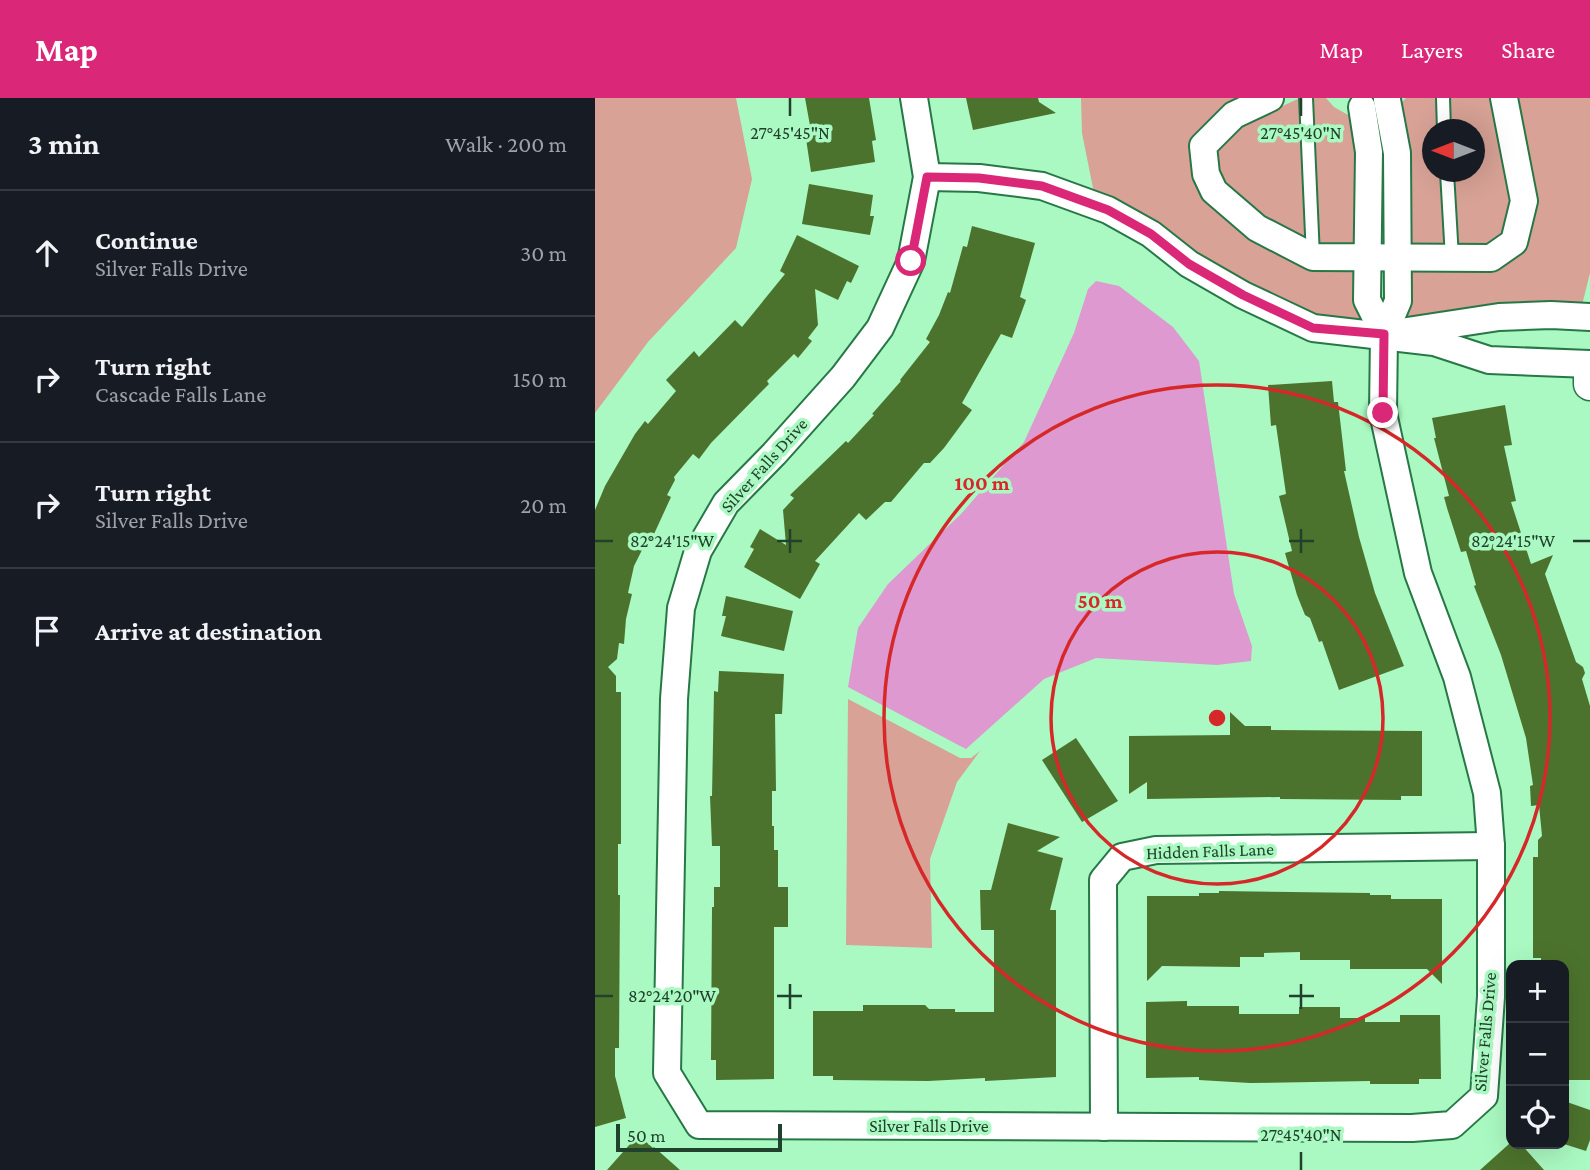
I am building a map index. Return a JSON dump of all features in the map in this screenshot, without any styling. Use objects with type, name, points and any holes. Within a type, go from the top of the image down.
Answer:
[{"type":"street","name":"Silver Falls Drive","points":[[914,98],[927,177],[911,261],[880,328],[843,377],[726,503],[698,551],[681,608],[674,699],[667,1073],[699,1125],[1412,1128],[1452,1125],[1484,1096],[1491,997],[1487,793],[1457,677],[1417,573],[1399,494],[1383,413],[1384,334]]},
{"type":"street","points":[[1270,98],[1234,115],[1203,146],[1206,174],[1214,191],[1257,228],[1313,257],[1397,258],[1490,258],[1514,242],[1524,201],[1504,98]]},
{"type":"street","points":[[1370,101],[1367,300],[1384,334]]},
{"type":"street","points":[[1370,101],[1397,153],[1398,301],[1384,334]]},
{"type":"street","points":[[927,177],[979,178],[1042,186],[1108,210],[1151,234],[1189,264],[1243,295],[1313,328],[1384,334],[1434,342],[1489,360],[1590,366],[1590,384]]},
{"type":"street","points":[[1384,334],[1499,317],[1590,317]]},
{"type":"street","name":"Hidden Falls Lane","points":[[1104,1127],[1103,880],[1122,857],[1156,850],[1490,846]]},
{"type":"lane","points":[[1306,98],[1313,257]]},
{"type":"lane","points":[[1443,98],[1444,119]]},
{"type":"lane","points":[[1448,182],[1452,258]]},
{"type":"shaded area","points":[[595,98],[736,98],[752,179],[736,248],[648,342],[595,413]]},
{"type":"shaded area","points":[[1081,98],[1243,98],[1229,105],[1202,195],[1355,268],[1354,300],[1363,321],[1317,316],[1250,285],[1094,193],[1082,133]]},
{"type":"shaded area","points":[[1300,98],[1326,98],[1334,107],[1350,116],[1356,153],[1355,245],[1317,246],[1264,218],[1225,185],[1219,171],[1216,150],[1243,124]]},
{"type":"shaded area","points":[[1406,98],[1490,98],[1510,200],[1503,235],[1486,246],[1409,246],[1401,103]]},
{"type":"shaded area","points":[[1517,98],[1590,98],[1590,273],[1582,305],[1404,320],[1410,269],[1522,251],[1527,244],[1536,199]]},
{"type":"shaded area","points":[[1096,281],[1119,286],[1173,327],[1199,361],[1234,594],[1252,646],[1251,661],[1217,665],[1096,658],[1044,679],[966,749],[848,687],[858,628],[888,584],[961,514],[1024,442],[1074,333],[1088,289]]},
{"type":"shaded area","points":[[848,699],[960,758],[971,758],[980,751],[957,782],[930,859],[932,948],[846,945]]},
{"type":"building","points":[[805,98],[869,98],[876,140],[872,141],[875,162],[811,172],[805,132],[811,131]]},
{"type":"building","points":[[966,98],[1038,98],[1039,102],[1056,113],[973,130]]},
{"type":"building","points":[[809,184],[873,195],[870,216],[874,216],[870,235],[802,224]]},
{"type":"building","points":[[972,226],[1035,243],[1020,297],[1026,300],[1012,338],[1001,334],[962,403],[972,410],[944,448],[930,463],[924,463],[891,502],[885,502],[866,520],[859,513],[815,561],[820,564],[800,599],[744,567],[754,549],[750,547],[760,529],[786,545],[783,510],[794,498],[790,495],[846,441],[848,443],[874,415],[872,414],[930,342],[926,339],[948,292],[950,293],[963,246],[967,247]]},
{"type":"building","points":[[797,235],[859,266],[851,283],[847,281],[838,300],[815,289],[818,325],[808,338],[812,341],[798,358],[794,354],[767,381],[769,384],[711,443],[699,459],[693,454],[674,477],[667,495],[671,497],[649,545],[645,544],[634,566],[628,593],[632,594],[624,644],[619,643],[617,659],[608,667],[616,676],[616,692],[621,692],[621,844],[618,844],[619,1048],[615,1048],[615,1076],[626,1118],[595,1127],[595,510],[605,486],[635,434],[645,421],[648,424],[676,391],[666,380],[694,351],[699,357],[735,320],[742,327],[785,274],[780,271]]},
{"type":"building","points":[[1332,381],[1334,402],[1338,402],[1344,471],[1359,537],[1375,593],[1404,666],[1339,690],[1322,641],[1319,642],[1297,595],[1285,553],[1292,551],[1279,496],[1286,494],[1276,425],[1271,426],[1268,385]]},
{"type":"building","points":[[1505,405],[1512,445],[1504,446],[1516,501],[1511,502],[1531,564],[1553,555],[1545,574],[1576,662],[1583,667],[1585,673],[1582,679],[1590,706],[1590,1080],[1569,1080],[1569,960],[1533,958],[1533,857],[1538,857],[1538,840],[1542,836],[1539,805],[1531,806],[1530,786],[1533,785],[1526,738],[1501,655],[1474,586],[1476,585],[1466,551],[1461,552],[1447,508],[1444,497],[1449,496],[1434,438],[1432,418]]},
{"type":"building","points":[[726,596],[793,611],[784,651],[721,636],[726,616],[722,616]]},
{"type":"building","points":[[719,671],[784,674],[782,714],[775,714],[776,791],[772,791],[772,826],[774,850],[778,850],[778,887],[788,887],[788,927],[774,927],[774,1079],[716,1080],[716,1060],[711,1060],[712,907],[714,887],[720,887],[720,846],[712,846],[710,796],[714,691],[718,692]]},
{"type":"building","points":[[1230,712],[1245,726],[1271,726],[1271,730],[1422,731],[1422,796],[1401,796],[1401,800],[1280,797],[1147,799],[1147,782],[1129,794],[1129,736],[1230,735]]},
{"type":"building","points":[[1076,738],[1118,801],[1082,822],[1042,760]]},
{"type":"building","points":[[1008,823],[1060,837],[1037,851],[1063,858],[1050,910],[1056,910],[1056,1077],[928,1081],[833,1080],[833,1076],[813,1076],[813,1011],[863,1011],[863,1005],[925,1005],[929,1009],[955,1009],[955,1012],[994,1012],[994,930],[981,930],[980,890],[991,890]]},
{"type":"building","points":[[1199,893],[1370,893],[1391,895],[1391,899],[1442,899],[1442,984],[1427,969],[1350,969],[1350,960],[1300,960],[1300,952],[1240,957],[1240,967],[1162,966],[1147,981],[1147,896],[1199,896]]},
{"type":"building","points":[[1187,1001],[1187,1006],[1239,1006],[1239,1014],[1299,1014],[1299,1007],[1340,1007],[1340,1018],[1365,1018],[1365,1022],[1400,1022],[1400,1015],[1440,1015],[1441,1079],[1419,1079],[1419,1084],[1370,1084],[1370,1081],[1250,1083],[1199,1080],[1199,1077],[1146,1078],[1146,1002]]},
{"type":"building","points":[[1569,1103],[1590,1110],[1590,1140],[1586,1151],[1569,1146]]},
{"type":"building","points":[[638,1135],[654,1147],[680,1170],[607,1170]]},
{"type":"building","points":[[1506,1147],[1506,1149],[1525,1149],[1544,1170],[1480,1170]]},
{"type":"route","points":[[911,261],[927,177],[979,178],[1042,186],[1108,210],[1151,234],[1189,264],[1243,295],[1313,328],[1384,334],[1383,413]]}]
